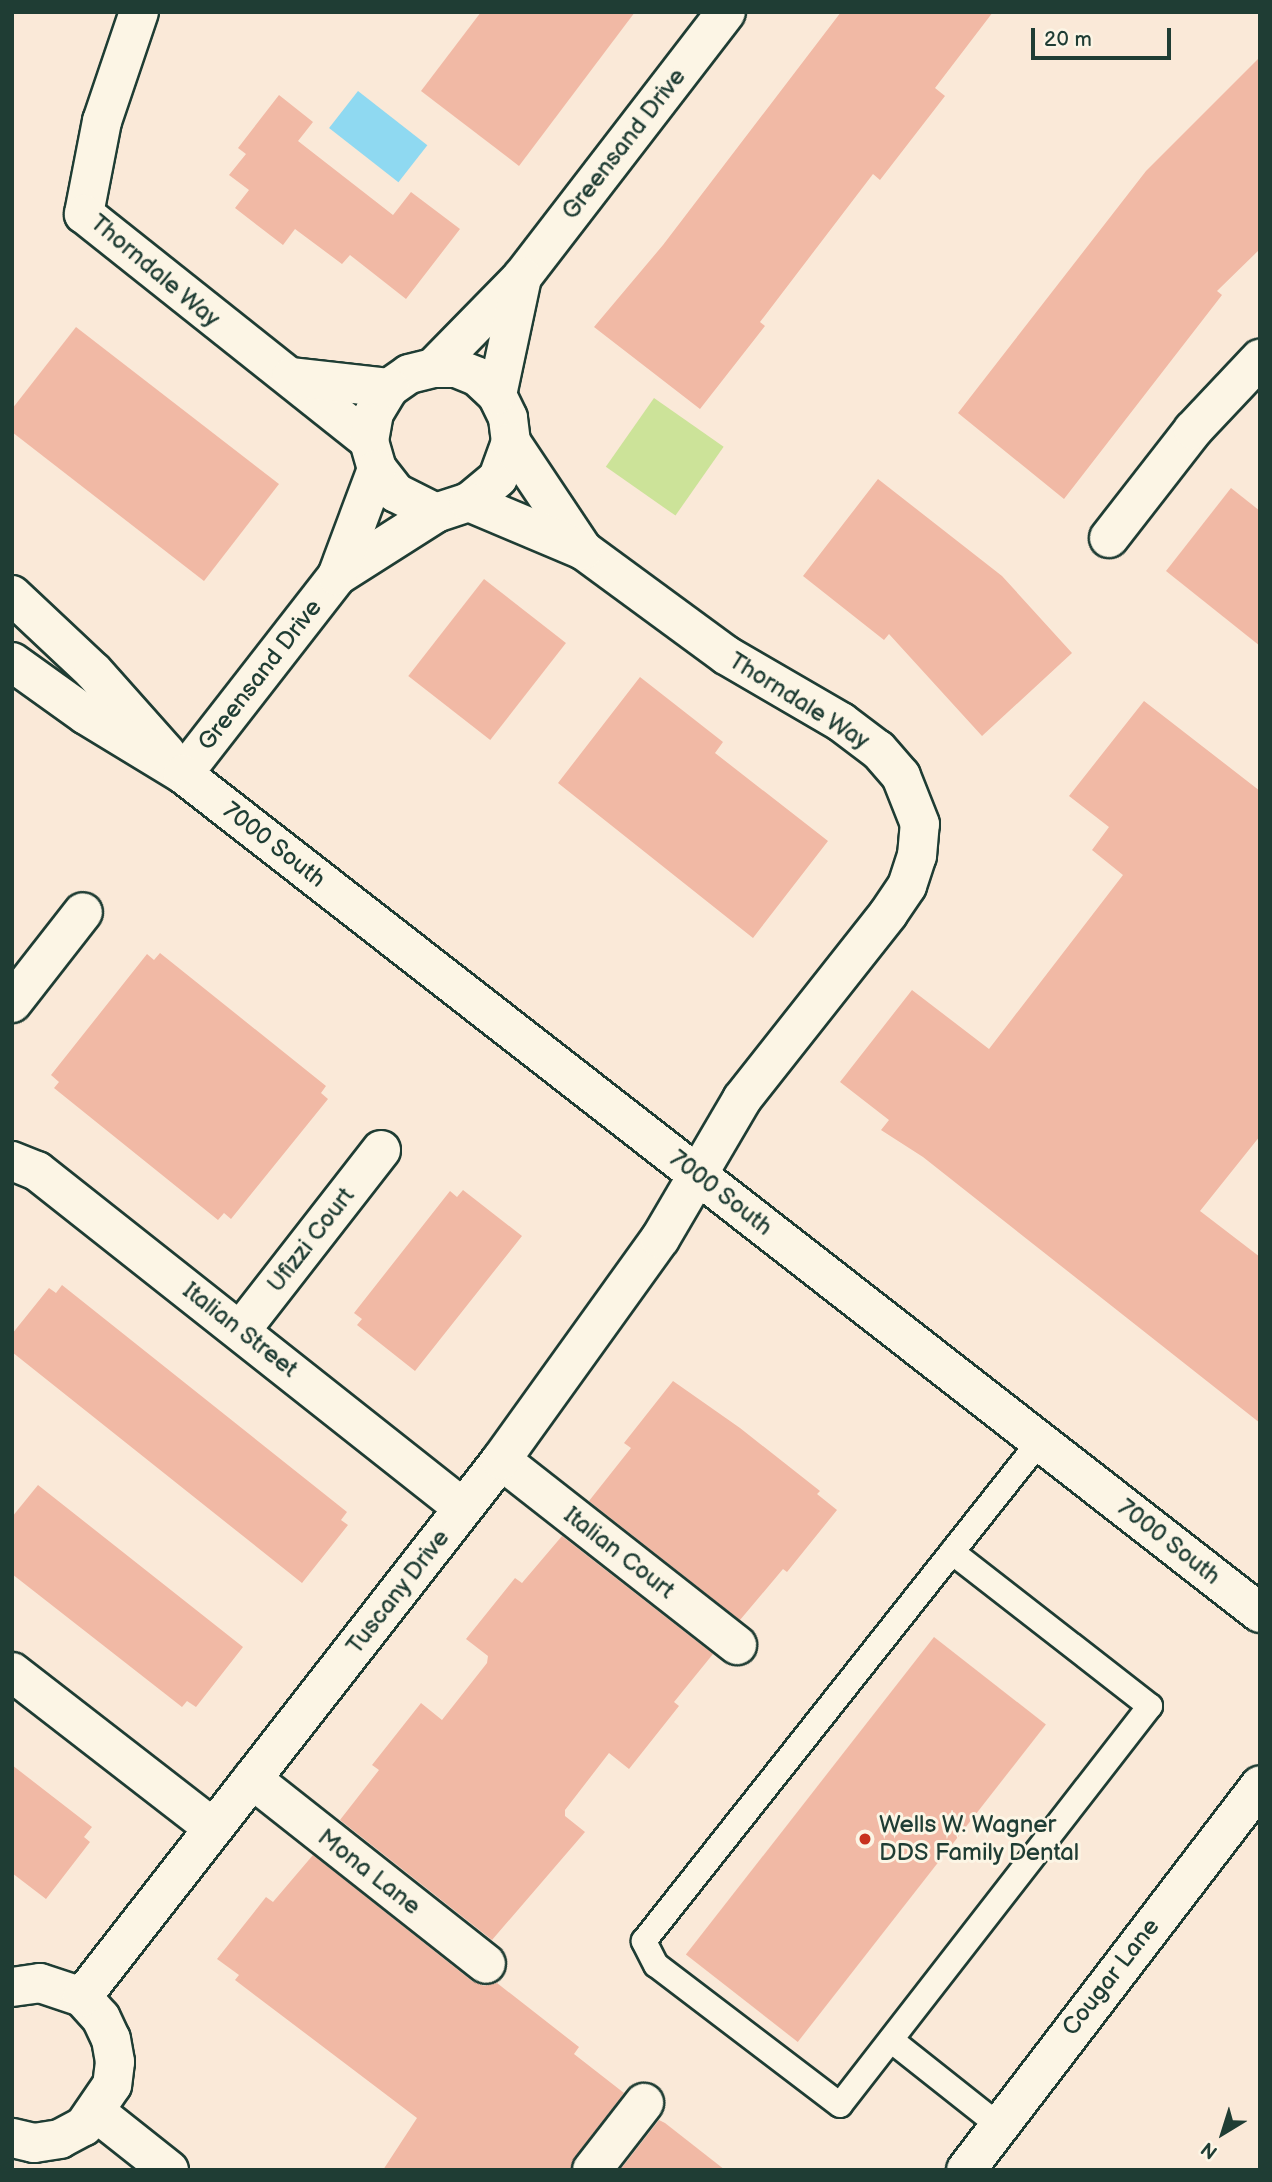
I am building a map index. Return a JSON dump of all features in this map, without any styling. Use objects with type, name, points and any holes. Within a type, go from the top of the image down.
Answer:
[{"type":"street","name":"Thorndale Way","points":[[139,12],[102,121],[84,214],[291,377],[373,455]]},
{"type":"street","name":"Greensand Drive","points":[[433,368],[523,277],[726,12]]},
{"type":"street","name":"Greensand Drive","points":[[497,395],[523,277]]},
{"type":"street","points":[[433,368],[456,368],[478,377],[497,395],[508,418],[511,442],[498,478],[452,508],[396,493],[373,455],[374,413],[390,388],[409,374],[433,368]]},
{"type":"street","points":[[291,377],[390,388]]},
{"type":"street","points":[[1109,538],[1193,430],[1252,382]]},
{"type":"street","name":"Thorndale Way","points":[[511,442],[583,550]]},
{"type":"street","name":"Greensand Drive","points":[[183,774],[337,576],[373,455]]},
{"type":"street","name":"Thorndale Way","points":[[452,508],[583,550],[726,655],[841,722],[878,750],[901,776],[920,824],[917,856],[907,886],[742,1098],[698,1175]]},
{"type":"street","name":"Greensand Drive","points":[[337,576],[452,508]]},
{"type":"street","name":"7000 South","points":[[12,595],[93,671],[183,774]]},
{"type":"street","name":"7000 South","points":[[12,662],[86,715],[183,774],[1260,1613]]},
{"type":"street","points":[[12,1003],[83,912]]},
{"type":"street","name":"Ufizzi Court","points":[[241,1330],[381,1150]]},
{"type":"street","name":"Italian Street","points":[[12,1161],[37,1171],[463,1508]]},
{"type":"street","name":"Tuscany Drive","points":[[82,1997],[501,1461],[660,1239],[698,1175]]},
{"type":"street","name":"Italian Court","points":[[501,1461],[737,1645]]},
{"type":"street","points":[[12,1672],[213,1828]]},
{"type":"street","name":"Mona Lane","points":[[252,1779],[486,1964]]},
{"type":"street","name":"Cougar Lane","points":[[966,2170],[997,2124],[1260,1786]]},
{"type":"street","points":[[12,1987],[40,1983],[82,1997],[101,2018],[115,2062],[112,2085],[97,2113],[84,2126],[60,2139],[34,2143],[12,2138]]},
{"type":"street","points":[[592,2170],[644,2103]]},
{"type":"street","points":[[97,2113],[169,2170]]},
{"type":"lane","points":[[953,1552],[1150,1706],[840,2105],[656,1965],[644,1941],[736,1821],[1040,1441]]},
{"type":"lane","points":[[891,2040],[997,2124]]},
{"type":"green space","points":[[654,398],[724,447],[675,516],[606,467]]},
{"type":"water","points":[[358,91],[427,145],[398,182],[329,128]]},
{"type":"building","points":[[481,12],[635,12],[519,166],[421,91]]},
{"type":"building","points":[[841,12],[993,12],[935,88],[945,96],[880,180],[873,174],[760,322],[765,326],[700,409],[594,327],[663,245]]},
{"type":"building","points":[[1260,57],[1260,249],[1217,291],[1222,295],[1064,499],[958,413],[1146,171]]},
{"type":"building","points":[[279,95],[313,122],[298,141],[393,215],[411,192],[460,229],[406,299],[350,255],[342,264],[295,229],[283,245],[235,208],[249,190],[229,175],[246,154],[238,148]]},
{"type":"building","points":[[76,327],[279,484],[204,581],[12,432],[12,409]]},
{"type":"building","points":[[878,479],[1002,576],[1072,653],[982,736],[889,634],[884,640],[803,576]]},
{"type":"building","points":[[1231,488],[1260,511],[1260,646],[1166,571]]},
{"type":"building","points":[[484,579],[566,643],[490,740],[408,676]]},
{"type":"building","points":[[640,677],[723,742],[715,753],[828,841],[753,938],[558,783]]},
{"type":"building","points":[[1144,701],[1260,791],[1260,1136],[1200,1211],[1260,1257],[1260,1423],[923,1157],[881,1130],[889,1120],[840,1082],[912,990],[989,1049],[1123,875],[1092,850],[1109,827],[1069,796]]},
{"type":"building","points":[[160,953],[326,1086],[321,1093],[328,1099],[231,1219],[224,1213],[218,1220],[54,1088],[59,1082],[51,1075],[147,954],[154,960]]},
{"type":"building","points":[[463,1190],[522,1236],[415,1371],[357,1325],[362,1319],[354,1313],[450,1191],[457,1197]]},
{"type":"building","points":[[62,1285],[347,1512],[341,1520],[348,1525],[302,1583],[12,1352],[12,1334],[49,1288],[56,1293]]},
{"type":"building","points":[[673,1381],[740,1428],[820,1491],[817,1494],[837,1510],[787,1572],[783,1569],[740,1620],[589,1501],[631,1448],[624,1443]]},
{"type":"building","points":[[38,1485],[243,1647],[196,1707],[187,1701],[182,1707],[12,1574],[12,1517]]},
{"type":"building","points":[[562,1536],[713,1654],[674,1702],[679,1706],[629,1769],[609,1753],[565,1810],[565,1816],[585,1832],[492,1940],[340,1820],[379,1770],[372,1765],[421,1703],[442,1720],[487,1663],[488,1656],[466,1639],[515,1578],[522,1583]]},
{"type":"building","name":"Wells W. Wagner DDS Family Dental","points":[[934,1637],[1046,1724],[798,2042],[686,1955]]},
{"type":"building","points":[[12,1765],[92,1827],[84,1837],[90,1842],[46,1899],[12,1873]]},
{"type":"building","points":[[313,1855],[472,1981],[484,1986],[497,1983],[579,2047],[574,2054],[624,2093],[575,2157],[571,2170],[383,2170],[417,2118],[235,1980],[239,1975],[217,1959],[266,1897],[273,1902]]},
{"type":"building","points":[[659,2120],[665,2123],[725,2170],[620,2170]]},
{"type":"place","name":"Wells W. Wagner DDS Family Dental","points":[[865,1839]]}]
